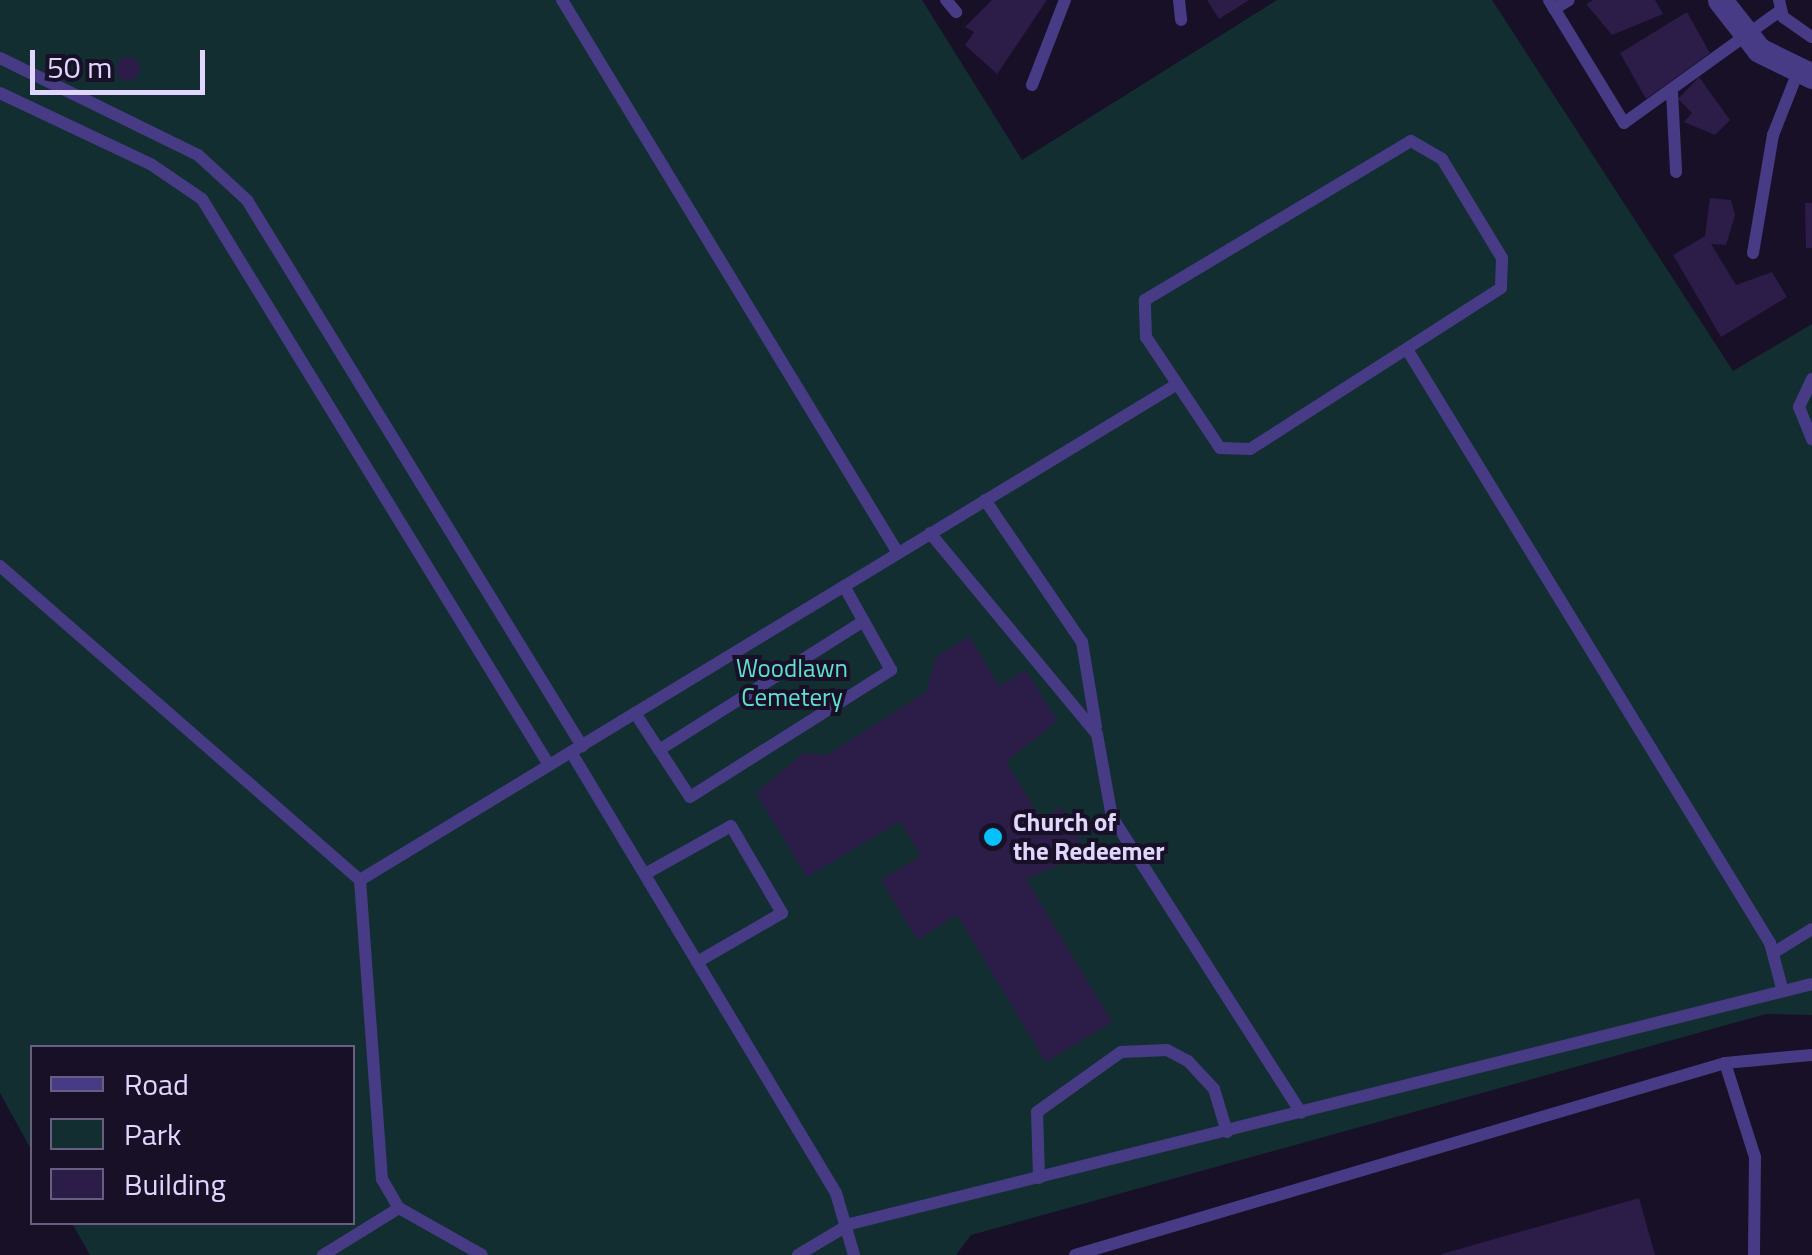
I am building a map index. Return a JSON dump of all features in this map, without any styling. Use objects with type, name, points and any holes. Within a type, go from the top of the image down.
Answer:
[{"type":"street","points":[[1720,0],[1749,40],[1805,74]]},
{"type":"lane","points":[[562,0],[898,552]]},
{"type":"lane","points":[[946,0],[956,12]]},
{"type":"lane","points":[[1032,85],[1065,0]]},
{"type":"lane","points":[[1179,0],[1182,20]]},
{"type":"lane","points":[[1569,0],[1552,4],[1624,124],[1749,40],[1779,6],[1812,37]]},
{"type":"lane","points":[[0,58],[198,154],[248,200],[577,749],[645,874],[850,1224],[854,1255]]},
{"type":"lane","points":[[1754,252],[1773,135],[1805,74]]},
{"type":"lane","points":[[1672,92],[1676,172]]},
{"type":"lane","points":[[0,93],[152,165],[202,199],[550,764]]},
{"type":"lane","points":[[1410,141],[1442,158],[1504,274],[1489,301],[1243,451],[1209,440],[1174,386],[1144,332],[1145,300],[1410,141]]},
{"type":"lane","points":[[1408,350],[1773,952],[1782,988]]},
{"type":"lane","points":[[1812,379],[1798,407],[1812,439]]},
{"type":"lane","points":[[360,880],[1174,386]]},
{"type":"lane","points":[[985,500],[1082,642],[1112,816],[1302,1113]]},
{"type":"lane","points":[[930,533],[1097,734]]},
{"type":"lane","points":[[0,566],[360,880],[372,1136],[399,1208],[482,1255]]},
{"type":"lane","points":[[635,713],[690,797],[891,670],[844,586]]},
{"type":"lane","points":[[659,750],[864,620]]},
{"type":"lane","points":[[645,874],[730,826],[782,913],[698,962]]},
{"type":"lane","points":[[1773,952],[1812,929]]},
{"type":"lane","points":[[798,1255],[850,1224],[1227,1132],[1782,988],[1812,984]]},
{"type":"lane","points":[[1039,1178],[1037,1112],[1121,1052],[1167,1050],[1188,1061],[1214,1089],[1227,1132]]},
{"type":"lane","points":[[1075,1255],[1725,1063],[1812,1055]]},
{"type":"lane","points":[[1725,1063],[1754,1157],[1754,1255]]},
{"type":"lane","points":[[324,1255],[399,1208]]},
{"type":"green space","name":"Woodlawn Cemetery","points":[[0,0],[922,0],[1022,160],[1277,0],[1492,0],[1733,371],[1812,324],[1812,1015],[1766,1014],[971,1235],[956,1255],[90,1255],[73,1225],[355,1225],[355,1045],[30,1045],[30,1147],[0,1093]]},
{"type":"building","points":[[992,0],[1047,0],[997,74],[965,45],[974,32],[965,27]]},
{"type":"building","points":[[1207,0],[1249,0],[1219,19]]},
{"type":"building","points":[[1593,0],[1655,0],[1663,14],[1612,35],[1586,4]]},
{"type":"building","points":[[1687,12],[1710,53],[1646,99],[1620,53]]},
{"type":"building","points":[[128,57],[140,69],[128,81],[116,69]]},
{"type":"building","points":[[1699,77],[1730,120],[1715,135],[1684,122],[1692,113],[1678,99]]},
{"type":"building","points":[[1710,198],[1731,200],[1735,215],[1726,245],[1711,244],[1736,285],[1772,272],[1787,297],[1721,337],[1673,255],[1705,236]]},
{"type":"building","points":[[1805,203],[1812,203],[1812,248],[1806,248]]},
{"type":"building","name":"Church of the Redeemer","points":[[969,636],[999,686],[1026,670],[1057,721],[1006,762],[1041,819],[1060,807],[1087,853],[1026,879],[1112,1022],[1046,1062],[957,915],[917,940],[881,880],[921,856],[900,821],[807,877],[756,793],[804,753],[827,755],[926,692],[936,657]]},
{"type":"building","points":[[1639,1198],[1655,1255],[1442,1255],[1442,1254]]},
{"type":"place","name":"Church of the Redeemer","points":[[993,837]]}]
